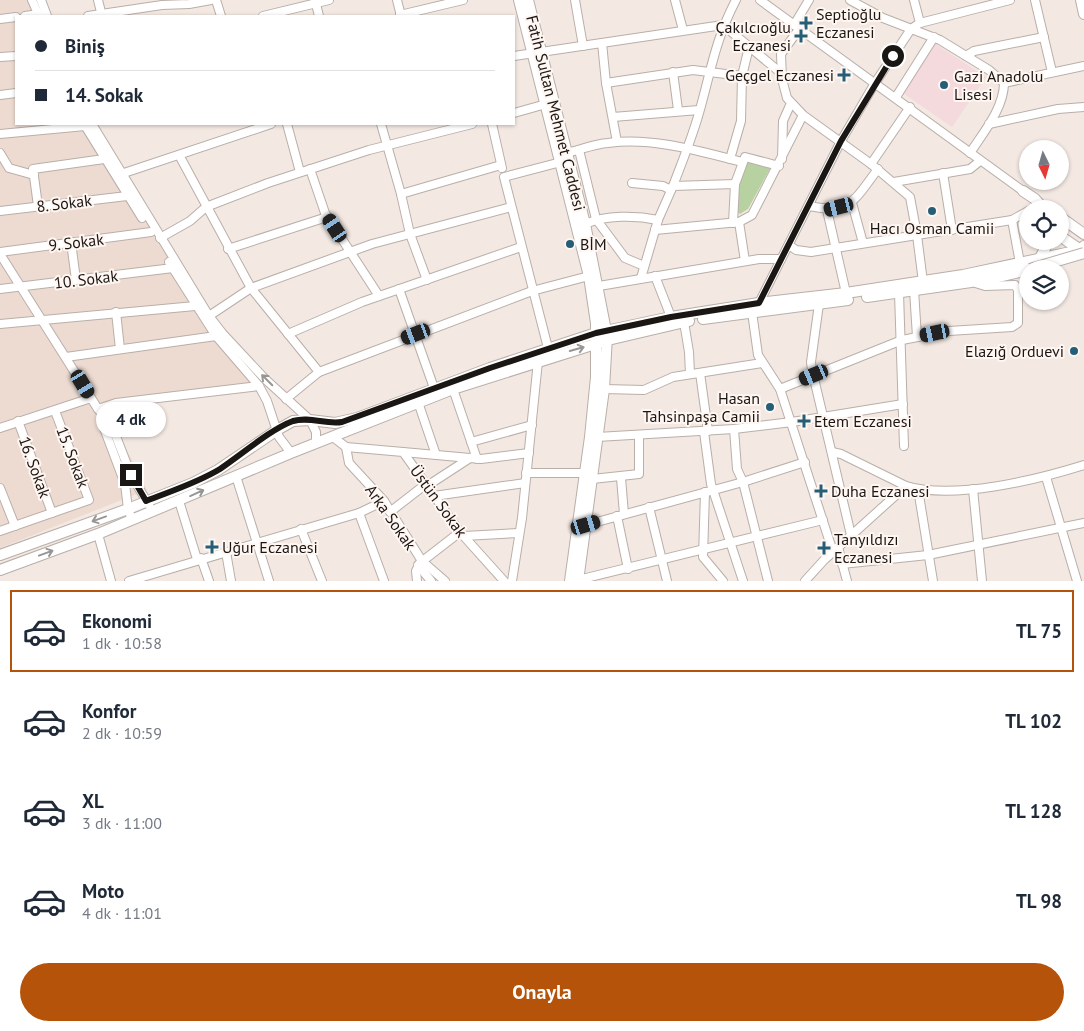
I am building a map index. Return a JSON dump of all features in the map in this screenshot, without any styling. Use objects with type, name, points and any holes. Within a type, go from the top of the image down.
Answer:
[{"type":"main road","points":[[519,0],[537,53],[546,104],[563,157],[602,337],[596,377],[589,476],[576,581]]},
{"type":"main road","name":"Fatih Sultan Mehmet Caddesi","points":[[528,0],[537,53],[563,157],[576,190],[599,286],[604,389],[589,476],[586,525],[576,581]]},
{"type":"main road","points":[[1081,0],[1084,14]]},
{"type":"main road","points":[[1023,191],[1030,200]]},
{"type":"main road","points":[[1069,228],[1083,247]]},
{"type":"main road","points":[[1069,234],[1083,247]]},
{"type":"main road","points":[[1069,237],[1083,247]]},
{"type":"main road","points":[[1069,240],[1083,247]]},
{"type":"main road","points":[[1037,260],[1083,247]]},
{"type":"main road","points":[[1046,260],[1083,247]]},
{"type":"main road","points":[[971,282],[1067,256],[1083,247]]},
{"type":"main road","points":[[1040,258],[1044,250]]},
{"type":"main road","points":[[0,570],[98,534],[418,402],[602,337],[671,317],[759,303],[1019,269]]},
{"type":"main road","points":[[0,555],[128,509],[218,470],[277,430],[293,422],[310,420],[327,423],[342,422],[548,348],[684,322],[971,282],[1019,269]]},
{"type":"street","points":[[32,0],[41,15]]},
{"type":"street","points":[[41,0],[42,15]]},
{"type":"street","points":[[98,0],[101,14],[162,4],[210,0]]},
{"type":"street","points":[[216,0],[221,15]]},
{"type":"street","points":[[266,15],[315,1],[329,0]]},
{"type":"street","points":[[397,0],[400,15]]},
{"type":"street","points":[[404,15],[463,0]]},
{"type":"street","points":[[575,0],[583,46]]},
{"type":"street","points":[[675,0],[683,30]]},
{"type":"street","points":[[641,278],[658,220],[687,148],[723,25],[736,0]]},
{"type":"street","points":[[760,0],[910,107],[980,161],[1023,191]]},
{"type":"street","points":[[809,0],[797,27],[781,54],[781,73],[784,91],[791,103],[803,115],[874,166],[910,197],[923,282]]},
{"type":"street","points":[[850,0],[911,29],[934,37],[966,56],[1004,83],[1084,66]]},
{"type":"street","points":[[914,0],[920,23]]},
{"type":"street","points":[[847,581],[842,564],[823,520],[780,388],[758,356],[752,312],[759,303],[841,141],[875,83],[911,29],[920,23],[977,4],[1010,0]]},
{"type":"street","points":[[1035,0],[1052,72]]},
{"type":"street","points":[[315,1],[319,15]]},
{"type":"street","points":[[0,19],[15,17]]},
{"type":"street","points":[[515,56],[723,25],[781,73]]},
{"type":"street","points":[[896,97],[934,37]]},
{"type":"street","points":[[966,56],[974,51],[1044,37]]},
{"type":"street","points":[[602,43],[606,83],[617,142]]},
{"type":"street","points":[[730,159],[741,121],[742,76],[749,47]]},
{"type":"street","points":[[0,57],[15,56]]},
{"type":"street","points":[[606,83],[693,70],[742,76]]},
{"type":"street","points":[[673,72],[678,110]]},
{"type":"street","points":[[970,153],[989,124],[1002,96],[1004,83]]},
{"type":"street","points":[[0,95],[15,93]]},
{"type":"street","points":[[780,162],[783,121],[791,103]]},
{"type":"street","points":[[515,113],[546,104]]},
{"type":"street","points":[[863,243],[852,204],[910,107]]},
{"type":"street","points":[[989,124],[1058,109],[1084,107]]},
{"type":"street","points":[[613,117],[678,110],[699,110]]},
{"type":"street","points":[[655,230],[736,222],[752,214],[803,115]]},
{"type":"street","points":[[0,134],[78,125]]},
{"type":"street","points":[[87,125],[104,159],[196,306],[216,336],[259,386],[282,443],[291,453]]},
{"type":"street","points":[[88,125],[121,174],[209,316],[223,334],[286,400],[310,420],[316,432],[316,443]]},
{"type":"street","points":[[121,174],[179,155],[242,128],[264,125]]},
{"type":"street","points":[[286,125],[300,172]]},
{"type":"street","points":[[381,125],[401,194],[410,234],[427,280]]},
{"type":"street","points":[[160,238],[190,221],[206,207],[300,172],[464,125]]},
{"type":"street","points":[[492,125],[532,291],[548,348]]},
{"type":"street","points":[[504,177],[579,150],[617,142],[687,148],[742,162]]},
{"type":"street","points":[[579,150],[596,219],[625,258],[644,266]]},
{"type":"street","points":[[0,153],[9,168],[34,175]]},
{"type":"street","points":[[179,155],[250,288],[319,372]]},
{"type":"street","points":[[745,261],[736,222],[735,184],[742,162],[747,156],[780,162]]},
{"type":"street","points":[[38,206],[33,169],[104,159]]},
{"type":"street","points":[[894,182],[943,172],[970,169],[980,161]]},
{"type":"street","points":[[401,194],[501,165]]},
{"type":"street","points":[[310,169],[327,217],[380,296]]},
{"type":"street","points":[[943,172],[952,230]]},
{"type":"street","points":[[632,183],[672,188],[735,184]]},
{"type":"street","points":[[576,190],[588,188]]},
{"type":"street","name":"8. Sokak","points":[[0,211],[127,196]]},
{"type":"street","points":[[809,206],[827,210],[852,204]]},
{"type":"street","points":[[209,316],[250,288],[350,252],[511,206]]},
{"type":"street","points":[[827,210],[846,293]]},
{"type":"street","points":[[789,245],[804,252],[836,248],[1012,220],[1019,216]]},
{"type":"street","points":[[228,249],[327,217]]},
{"type":"street","points":[[584,224],[596,219],[658,220]]},
{"type":"street","points":[[1012,220],[1022,260]]},
{"type":"street","name":"9. Sokak","points":[[1,256],[71,242],[151,232]]},
{"type":"street","points":[[71,242],[76,280]]},
{"type":"street","points":[[288,334],[380,296],[521,247]]},
{"type":"street","points":[[1,256],[98,410],[112,426],[131,475],[152,512]]},
{"type":"street","points":[[599,286],[745,261],[768,258],[781,259]]},
{"type":"street","name":"10. Sokak","points":[[0,289],[173,268]]},
{"type":"street","points":[[286,400],[319,372],[532,291],[589,276]]},
{"type":"street","points":[[655,276],[671,317]]},
{"type":"street","points":[[780,388],[902,340],[948,331],[1018,324],[1018,290],[1015,285],[985,286],[971,282]]},
{"type":"street","points":[[399,289],[434,388]]},
{"type":"street","points":[[914,290],[917,337]]},
{"type":"street","points":[[899,293],[904,446]]},
{"type":"street","points":[[819,304],[811,362],[852,535]]},
{"type":"street","points":[[0,324],[196,306]]},
{"type":"street","points":[[116,312],[120,350]]},
{"type":"street","points":[[684,322],[689,352],[690,374]]},
{"type":"street","points":[[66,357],[216,336]]},
{"type":"street","points":[[512,581],[529,453],[538,361]]},
{"type":"street","points":[[604,389],[644,390],[666,379],[762,363]]},
{"type":"street","points":[[700,373],[709,476],[703,549],[705,560],[724,581]]},
{"type":"street","points":[[98,410],[116,403],[259,386]]},
{"type":"street","points":[[452,389],[471,442],[474,458]]},
{"type":"street","points":[[0,428],[91,398]]},
{"type":"street","points":[[418,402],[436,455]]},
{"type":"street","points":[[597,437],[734,430],[904,404]]},
{"type":"street","name":"15. Sokak","points":[[0,531],[89,500],[55,411]]},
{"type":"street","points":[[104,418],[104,428],[125,484],[128,509],[132,520]]},
{"type":"street","name":"16. Sokak","points":[[18,421],[52,513]]},
{"type":"street","points":[[471,442],[532,425]]},
{"type":"street","points":[[734,430],[737,469],[743,482],[768,581]]},
{"type":"street","points":[[526,473],[621,478],[639,474],[639,435]]},
{"type":"street","points":[[333,437],[346,447]]},
{"type":"street","name":"Üstün Sokak","points":[[346,447],[403,452],[462,534],[504,581]]},
{"type":"street","name":"Arka Sokak","points":[[346,447],[349,463],[384,501],[420,563],[445,581]]},
{"type":"street","points":[[403,452],[474,458],[529,453]]},
{"type":"street","points":[[832,452],[841,454],[918,490],[973,489],[1046,477],[1084,467]]},
{"type":"street","points":[[390,512],[426,485],[474,458]]},
{"type":"street","points":[[586,525],[743,482],[805,462]]},
{"type":"street","points":[[236,476],[269,581]]},
{"type":"street","points":[[1046,477],[1077,581]]},
{"type":"street","points":[[621,478],[620,515],[628,569]]},
{"type":"street","points":[[434,496],[525,483]]},
{"type":"street","points":[[805,581],[836,549],[906,486]]},
{"type":"street","points":[[0,488],[15,526]]},
{"type":"street","points":[[973,489],[982,581]]},
{"type":"street","points":[[918,490],[933,581]]},
{"type":"street","points":[[709,491],[731,544],[743,581]]},
{"type":"street","points":[[178,501],[209,581]]},
{"type":"street","points":[[129,581],[199,559],[257,544],[301,529],[359,514],[384,501]]},
{"type":"street","points":[[649,507],[667,581]]},
{"type":"street","points":[[359,514],[384,581]]},
{"type":"street","points":[[576,581],[823,520]]},
{"type":"street","points":[[842,564],[928,555],[1084,523]]},
{"type":"street","points":[[301,529],[322,581]]},
{"type":"street","points":[[417,581],[420,563],[462,534],[519,533]]},
{"type":"street","points":[[98,534],[111,581]]},
{"type":"street","points":[[226,552],[231,581]]},
{"type":"street","points":[[420,563],[431,581]]},
{"type":"shaded area","points":[[0,0],[35,0],[42,15],[15,15],[15,125],[89,125],[215,331],[259,385],[103,403],[147,490],[0,548]]},
{"type":"shaded area","name":"Gazi Anadolu Lisesi","points":[[934,43],[986,77],[952,127],[903,93]]},
{"type":"green space","points":[[749,159],[772,165],[748,209],[740,214],[736,211],[739,176]]},
{"type":"place","name":"Septioğlu Eczanesi","points":[[806,23]]},
{"type":"place","name":"Çakılcıoğlu Eczanesi","points":[[801,36]]},
{"type":"place","name":"Geçgel Eczanesi","points":[[844,75]]},
{"type":"place","name":"Gazi Anadolu Lisesi","points":[[944,85]]},
{"type":"place","name":"Hacı Osman Camii","points":[[932,211]]},
{"type":"place","name":"BİM","points":[[570,244]]},
{"type":"place","name":"Elazığ Orduevi","points":[[1074,351]]},
{"type":"place","name":"Hasan Tahsinpaşa Camii","points":[[770,407]]},
{"type":"place","name":"Etem Eczanesi","points":[[804,421]]},
{"type":"place","name":"Duha Eczanesi","points":[[821,491]]},
{"type":"place","name":"Uğur Eczanesi","points":[[212,547]]},
{"type":"place","name":"Tanyıldızı Eczanesi","points":[[824,548]]},
{"type":"route","points":[[131,475],[146,501],[218,470],[284,425],[302,419],[335,424],[357,418],[490,368],[596,333],[671,317],[759,303],[841,141],[893,56]]}]
